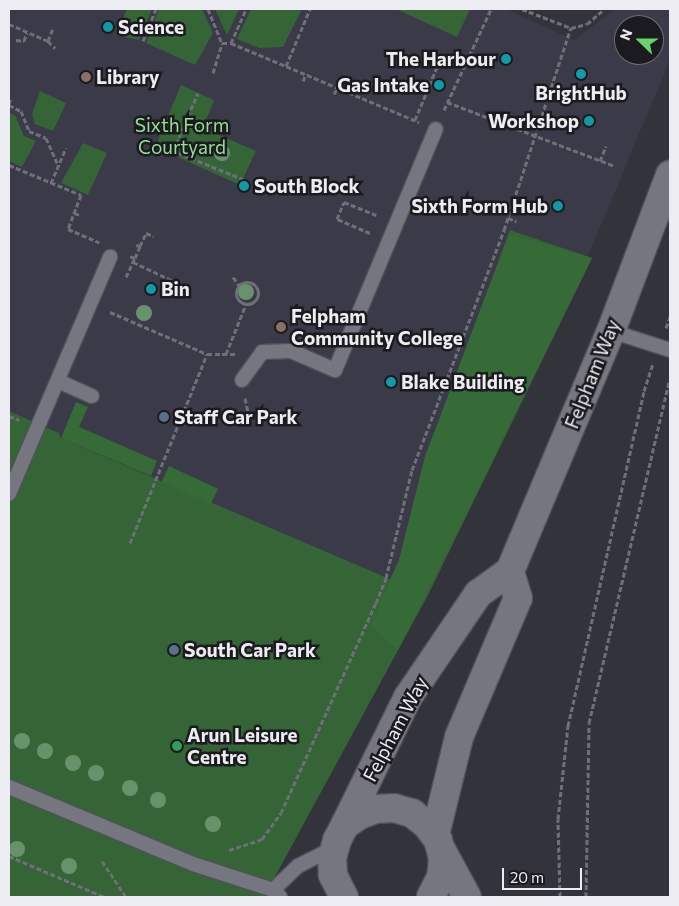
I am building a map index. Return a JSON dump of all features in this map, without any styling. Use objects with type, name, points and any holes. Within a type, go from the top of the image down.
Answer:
[{"type":"main road","name":"Felpham Way","points":[[344,897],[333,875],[340,836],[408,697],[478,594],[510,571],[611,331],[670,175]]},
{"type":"main road","points":[[431,897],[441,877],[443,858],[437,841],[459,737],[518,598],[510,571]]},
{"type":"main road","name":"Felpham Way","points":[[340,836],[376,809],[394,808],[412,813],[437,841],[467,897]]},
{"type":"lane","points":[[242,380],[262,352],[291,351],[335,370],[436,129]]},
{"type":"lane","points":[[9,494],[110,257]]},
{"type":"lane","points":[[611,331],[665,348]]},
{"type":"lane","points":[[58,381],[92,396]]},
{"type":"lane","points":[[9,787],[193,864],[277,894],[298,866],[340,836]]},
{"type":"path","points":[[143,41],[156,9]]},
{"type":"path","points":[[208,9],[222,43],[213,73]]},
{"type":"path","points":[[231,43],[246,9]]},
{"type":"path","points":[[286,66],[310,9]]},
{"type":"path","points":[[491,9],[447,102],[534,137],[615,166]]},
{"type":"path","points":[[522,9],[571,28],[587,24],[604,9]]},
{"type":"path","points":[[9,24],[48,41],[55,48]]},
{"type":"path","points":[[48,41],[53,28]]},
{"type":"path","points":[[229,850],[262,839],[281,813],[376,603],[386,578],[412,470],[460,351],[508,218],[571,28]]},
{"type":"path","points":[[16,40],[24,41],[27,32]]},
{"type":"path","points":[[222,43],[231,43],[436,129]]},
{"type":"path","points":[[414,120],[437,67]]},
{"type":"path","points":[[303,81],[306,74]]},
{"type":"path","points":[[334,94],[338,87]]},
{"type":"path","points":[[173,151],[198,93]]},
{"type":"path","points":[[11,98],[9,105],[20,110],[29,130],[46,138],[58,165]]},
{"type":"path","points":[[156,144],[243,180]]},
{"type":"path","points":[[600,161],[606,146]]},
{"type":"path","points":[[51,183],[66,148]]},
{"type":"path","points":[[9,165],[80,196],[68,229],[101,243]]},
{"type":"path","points":[[389,241],[337,219],[344,202],[396,224]]},
{"type":"path","points":[[74,213],[80,215]]},
{"type":"path","points":[[508,218],[516,220]]},
{"type":"path","points":[[125,279],[135,258],[138,245],[146,233],[153,236]]},
{"type":"path","points":[[126,254],[135,258]]},
{"type":"path","points":[[133,262],[186,286]]},
{"type":"path","points":[[233,277],[239,285],[237,298],[246,304]]},
{"type":"path","points":[[226,354],[246,304],[256,300],[257,289],[249,282],[239,285]]},
{"type":"path","points":[[114,305],[110,313],[207,354],[130,543]]},
{"type":"path","points":[[560,897],[558,819],[568,726],[644,391],[665,348],[670,317]]},
{"type":"path","points":[[586,897],[589,723],[670,379]]},
{"type":"path","points":[[9,416],[20,421]]},
{"type":"path","points":[[9,856],[104,897]]},
{"type":"path","points":[[102,861],[126,897]]},
{"type":"shaded area","name":"Felpham Community College","points":[[9,9],[506,9],[574,40],[615,9],[670,9],[670,57],[667,67],[594,242],[428,595],[61,438],[59,433],[9,411]]},
{"type":"green space","points":[[127,9],[152,9],[139,40],[115,35]]},
{"type":"green space","points":[[159,9],[202,9],[213,33],[195,65],[146,43]]},
{"type":"green space","points":[[215,9],[239,9],[227,35]]},
{"type":"green space","points":[[251,9],[302,9],[283,47],[259,48],[237,39]]},
{"type":"green space","points":[[396,9],[470,9],[457,37]]},
{"type":"green space","name":"Sixth Form Courtyard","points":[[181,85],[214,100],[203,128],[256,151],[240,185],[155,147]]},
{"type":"green space","points":[[40,91],[66,103],[53,131],[35,124],[32,114]]},
{"type":"green space","points":[[9,113],[15,115],[24,136],[36,141],[22,167],[9,161]]},
{"type":"green space","points":[[83,143],[107,153],[88,195],[61,183]]},
{"type":"green space","name":"Arun Leisure Centre","points":[[510,230],[592,258],[428,595],[264,897],[9,897],[9,411],[59,433],[61,438],[390,579],[399,560],[425,457]]},
{"type":"green space","points":[[509,234],[592,258],[398,650],[371,625],[399,560],[425,457]]},
{"type":"green space","points":[[76,402],[88,407],[79,427],[157,461],[151,476],[61,438]]},
{"type":"green space","points":[[169,466],[218,489],[211,504],[162,481]]},
{"type":"place","name":"Science","points":[[108,27]]},
{"type":"place","name":"The Harbour","points":[[506,59]]},
{"type":"place","name":"BrightHub","points":[[581,74]]},
{"type":"place","name":"Library","points":[[86,77]]},
{"type":"place","name":"Gas Intake","points":[[439,85]]},
{"type":"place","name":"Workshop","points":[[589,121]]},
{"type":"place","name":"South Block","points":[[244,186]]},
{"type":"place","name":"Sixth Form Hub","points":[[558,206]]},
{"type":"place","name":"Bin","points":[[151,289]]},
{"type":"place","name":"Felpham Community College","points":[[281,327]]},
{"type":"place","name":"Blake Building","points":[[391,382]]},
{"type":"place","name":"Staff Car Park","points":[[164,417]]},
{"type":"place","name":"South Car Park","points":[[174,650]]},
{"type":"place","name":"Arun Leisure Centre","points":[[177,746]]}]
